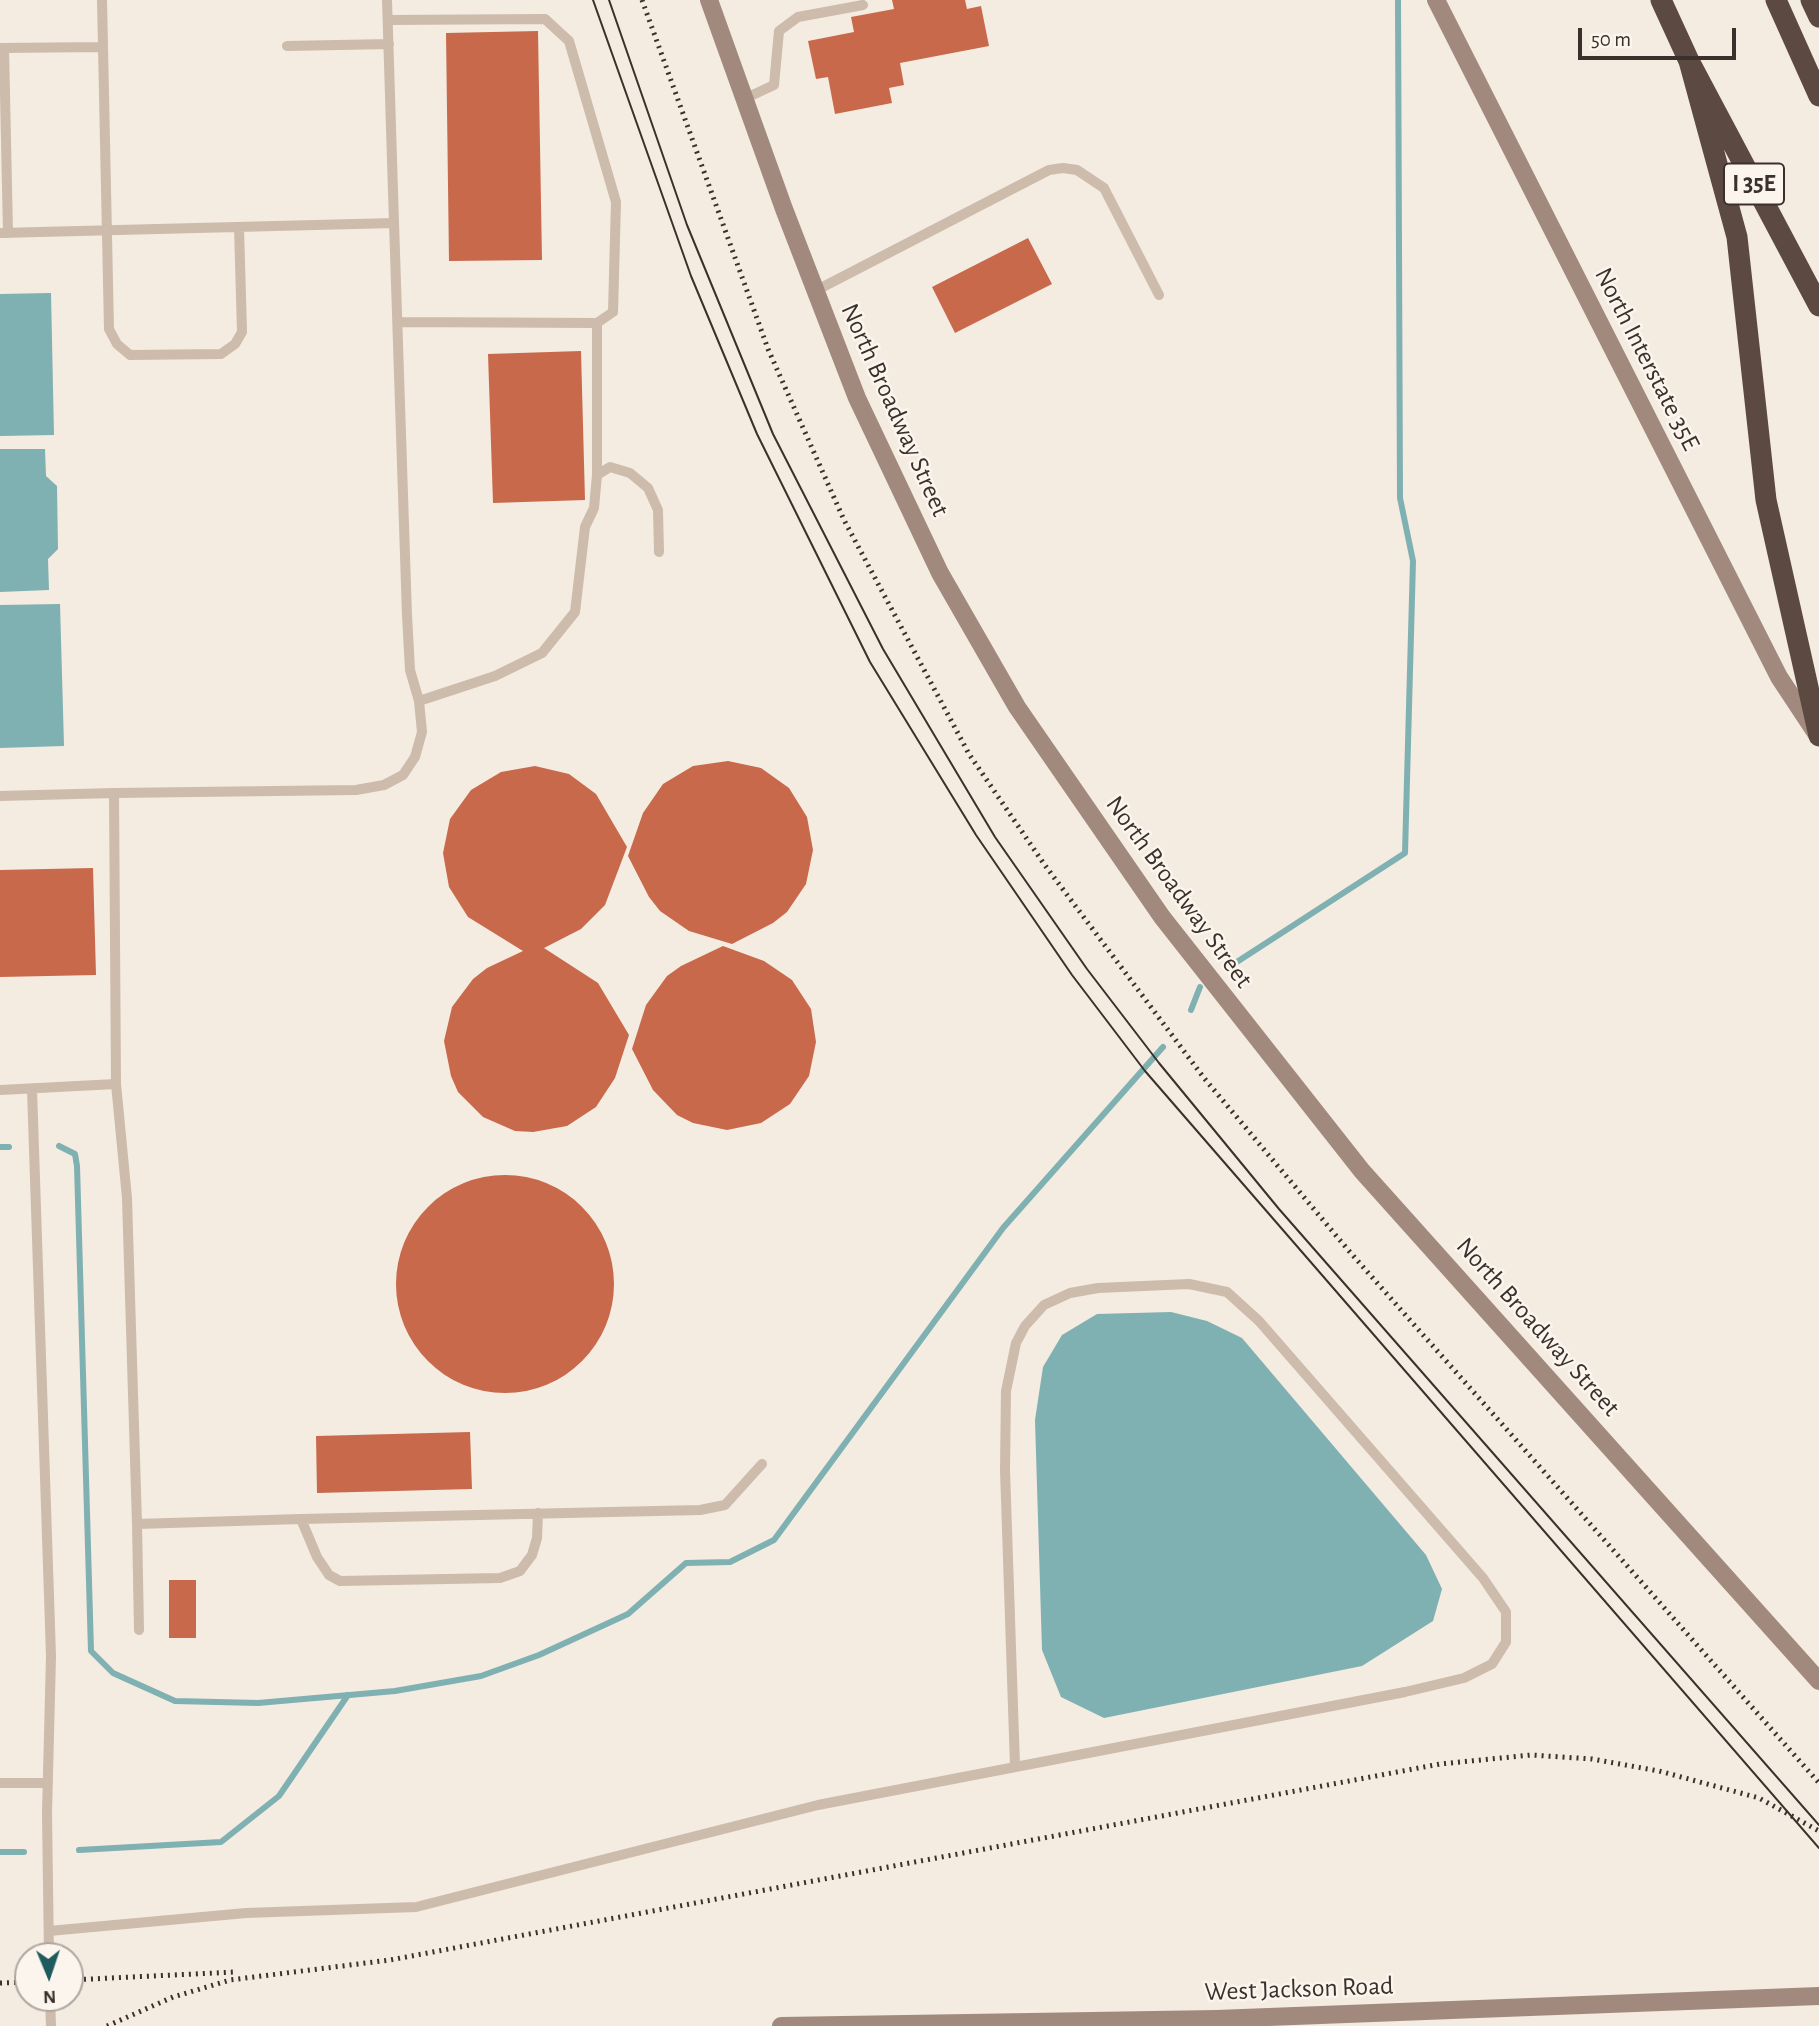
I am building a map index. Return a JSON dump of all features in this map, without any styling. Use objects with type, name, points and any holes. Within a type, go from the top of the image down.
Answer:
[{"type":"highway","name":"I 35E","points":[[1661,0],[1689,61],[1819,306]]},
{"type":"highway","points":[[1776,0],[1819,96]]},
{"type":"highway","points":[[1811,0],[1819,17]]},
{"type":"highway","points":[[1689,61],[1737,237],[1766,500],[1819,737]]},
{"type":"street","name":"North Broadway Street","points":[[709,0],[857,398],[940,573],[1017,707],[1162,916],[1362,1171],[1819,1681]]},
{"type":"street","name":"North Interstate 35E","points":[[1436,0],[1779,677],[1819,737]]},
{"type":"street","name":"West Jackson Road","points":[[781,2026],[1216,2019],[1819,1996]]},
{"type":"lane","points":[[102,0],[109,329],[117,344],[130,355],[221,354],[235,344],[242,332],[239,227]]},
{"type":"lane","points":[[0,796],[356,790],[384,785],[403,775],[415,757],[422,732],[419,701],[410,670],[387,0]]},
{"type":"lane","points":[[744,99],[775,85],[779,31],[798,17],[863,5]]},
{"type":"lane","points":[[388,20],[545,19],[569,41],[616,202],[613,312],[597,323],[399,322]]},
{"type":"lane","points":[[287,46],[389,44]]},
{"type":"lane","points":[[103,47],[2,48],[4,233],[394,223]]},
{"type":"lane","points":[[815,291],[1049,170],[1063,168],[1077,170],[1104,188],[1158,295]]},
{"type":"lane","points":[[419,701],[495,676],[542,653],[575,611],[585,527],[594,508],[597,475],[597,323]]},
{"type":"lane","points":[[597,475],[610,467],[630,473],[648,488],[658,509],[659,552]]},
{"type":"lane","points":[[114,793],[117,1084],[127,1198],[139,1630]]},
{"type":"lane","points":[[0,1090],[117,1084]]},
{"type":"lane","points":[[32,1089],[51,1656],[48,1783],[49,1942]]},
{"type":"lane","points":[[49,1931],[246,1913],[416,1907],[818,1805],[1405,1692],[1464,1678],[1492,1664],[1506,1642],[1506,1612],[1483,1578],[1259,1321],[1227,1292],[1189,1284],[1098,1288],[1070,1293],[1044,1306],[1026,1326],[1016,1343],[1006,1391],[1005,1470],[1015,1766]]},
{"type":"lane","points":[[136,1524],[713,1507],[725,1505],[762,1464]]},
{"type":"lane","points":[[301,1520],[317,1557],[329,1575],[340,1581],[500,1578],[520,1571],[532,1555],[537,1538],[538,1513]]},
{"type":"lane","points":[[0,1783],[48,1783]]},
{"type":"water","points":[[51,293],[54,435],[0,436],[0,294]]},
{"type":"water","points":[[0,449],[45,449],[46,476],[57,486],[58,549],[48,559],[49,590],[0,592]]},
{"type":"water","points":[[60,604],[64,746],[0,748],[0,605]]},
{"type":"water","points":[[1171,1312],[1207,1321],[1242,1338],[1426,1555],[1442,1589],[1433,1621],[1362,1666],[1104,1718],[1061,1697],[1042,1650],[1035,1420],[1043,1367],[1062,1335],[1097,1314]]},
{"type":"building","points":[[892,0],[965,0],[967,9],[981,6],[989,46],[900,63],[904,85],[889,88],[892,103],[835,114],[828,77],[816,79],[808,41],[854,32],[851,17],[894,9]]},
{"type":"building","points":[[538,31],[542,260],[449,261],[446,33]]},
{"type":"building","points":[[1028,238],[1052,284],[955,333],[932,287]]},
{"type":"building","points":[[581,351],[585,500],[493,503],[488,354]]},
{"type":"building","points":[[728,761],[761,768],[789,788],[807,817],[813,850],[806,884],[787,912],[773,923],[732,944],[689,931],[660,911],[649,897],[628,856],[643,813],[663,784],[693,766]]},
{"type":"building","points":[[535,766],[569,774],[596,794],[627,847],[605,905],[581,929],[544,948],[598,983],[629,1035],[615,1078],[596,1107],[567,1126],[533,1132],[515,1131],[483,1117],[458,1092],[451,1076],[444,1041],[452,1007],[473,979],[487,968],[523,951],[468,917],[449,887],[443,853],[450,819],[471,790],[501,772]]},
{"type":"building","points":[[93,868],[96,975],[0,977],[0,870]]},
{"type":"building","points":[[723,946],[764,961],[792,980],[811,1009],[816,1042],[809,1076],[790,1104],[761,1123],[727,1130],[693,1123],[677,1115],[653,1090],[632,1049],[646,1005],[667,976],[681,966]]},
{"type":"building","points":[[505,1175],[547,1183],[566,1193],[582,1207],[596,1223],[606,1242],[614,1284],[606,1326],[596,1345],[582,1361],[566,1375],[547,1385],[505,1393],[463,1385],[444,1375],[428,1361],[414,1345],[404,1326],[396,1284],[404,1242],[414,1223],[428,1207],[444,1193],[463,1183]]},
{"type":"building","points":[[470,1432],[472,1489],[317,1493],[316,1436]]},
{"type":"building","points":[[169,1580],[196,1580],[196,1638],[169,1638]]},
{"type":"waterway","points":[[1226,969],[1405,853],[1413,561],[1400,498],[1398,0]]},
{"type":"waterway","points":[[1191,1010],[1200,987]]},
{"type":"waterway","points":[[59,1146],[75,1154],[77,1166],[91,1651],[113,1673],[175,1701],[258,1703],[395,1691],[481,1676],[539,1655],[628,1614],[686,1563],[730,1562],[774,1540],[1003,1228],[1163,1047]]},
{"type":"waterway","points":[[0,1147],[9,1147]]},
{"type":"waterway","points":[[79,1850],[221,1842],[279,1796],[348,1695]]},
{"type":"waterway","points":[[0,1852],[24,1852]]},
{"type":"tram line","points":[[593,0],[691,276],[757,434],[870,662],[976,835],[1072,975],[1145,1071],[1819,1848]]},
{"type":"tram line","points":[[609,0],[687,225],[773,434],[883,649],[995,837],[1087,969],[1159,1063],[1279,1209],[1819,1825]]},
{"type":"railway","points":[[642,0],[768,349],[844,520],[969,754],[1044,864],[1204,1078],[1349,1251],[1819,1783]]},
{"type":"railway","points":[[107,2026],[173,1997],[230,1980],[390,1960],[1440,1764],[1531,1755],[1592,1759],[1659,1771],[1759,1798],[1819,1831]]},
{"type":"railway","points":[[84,1979],[235,1972]]},
{"type":"railway","points":[[0,1983],[14,1982]]}]
